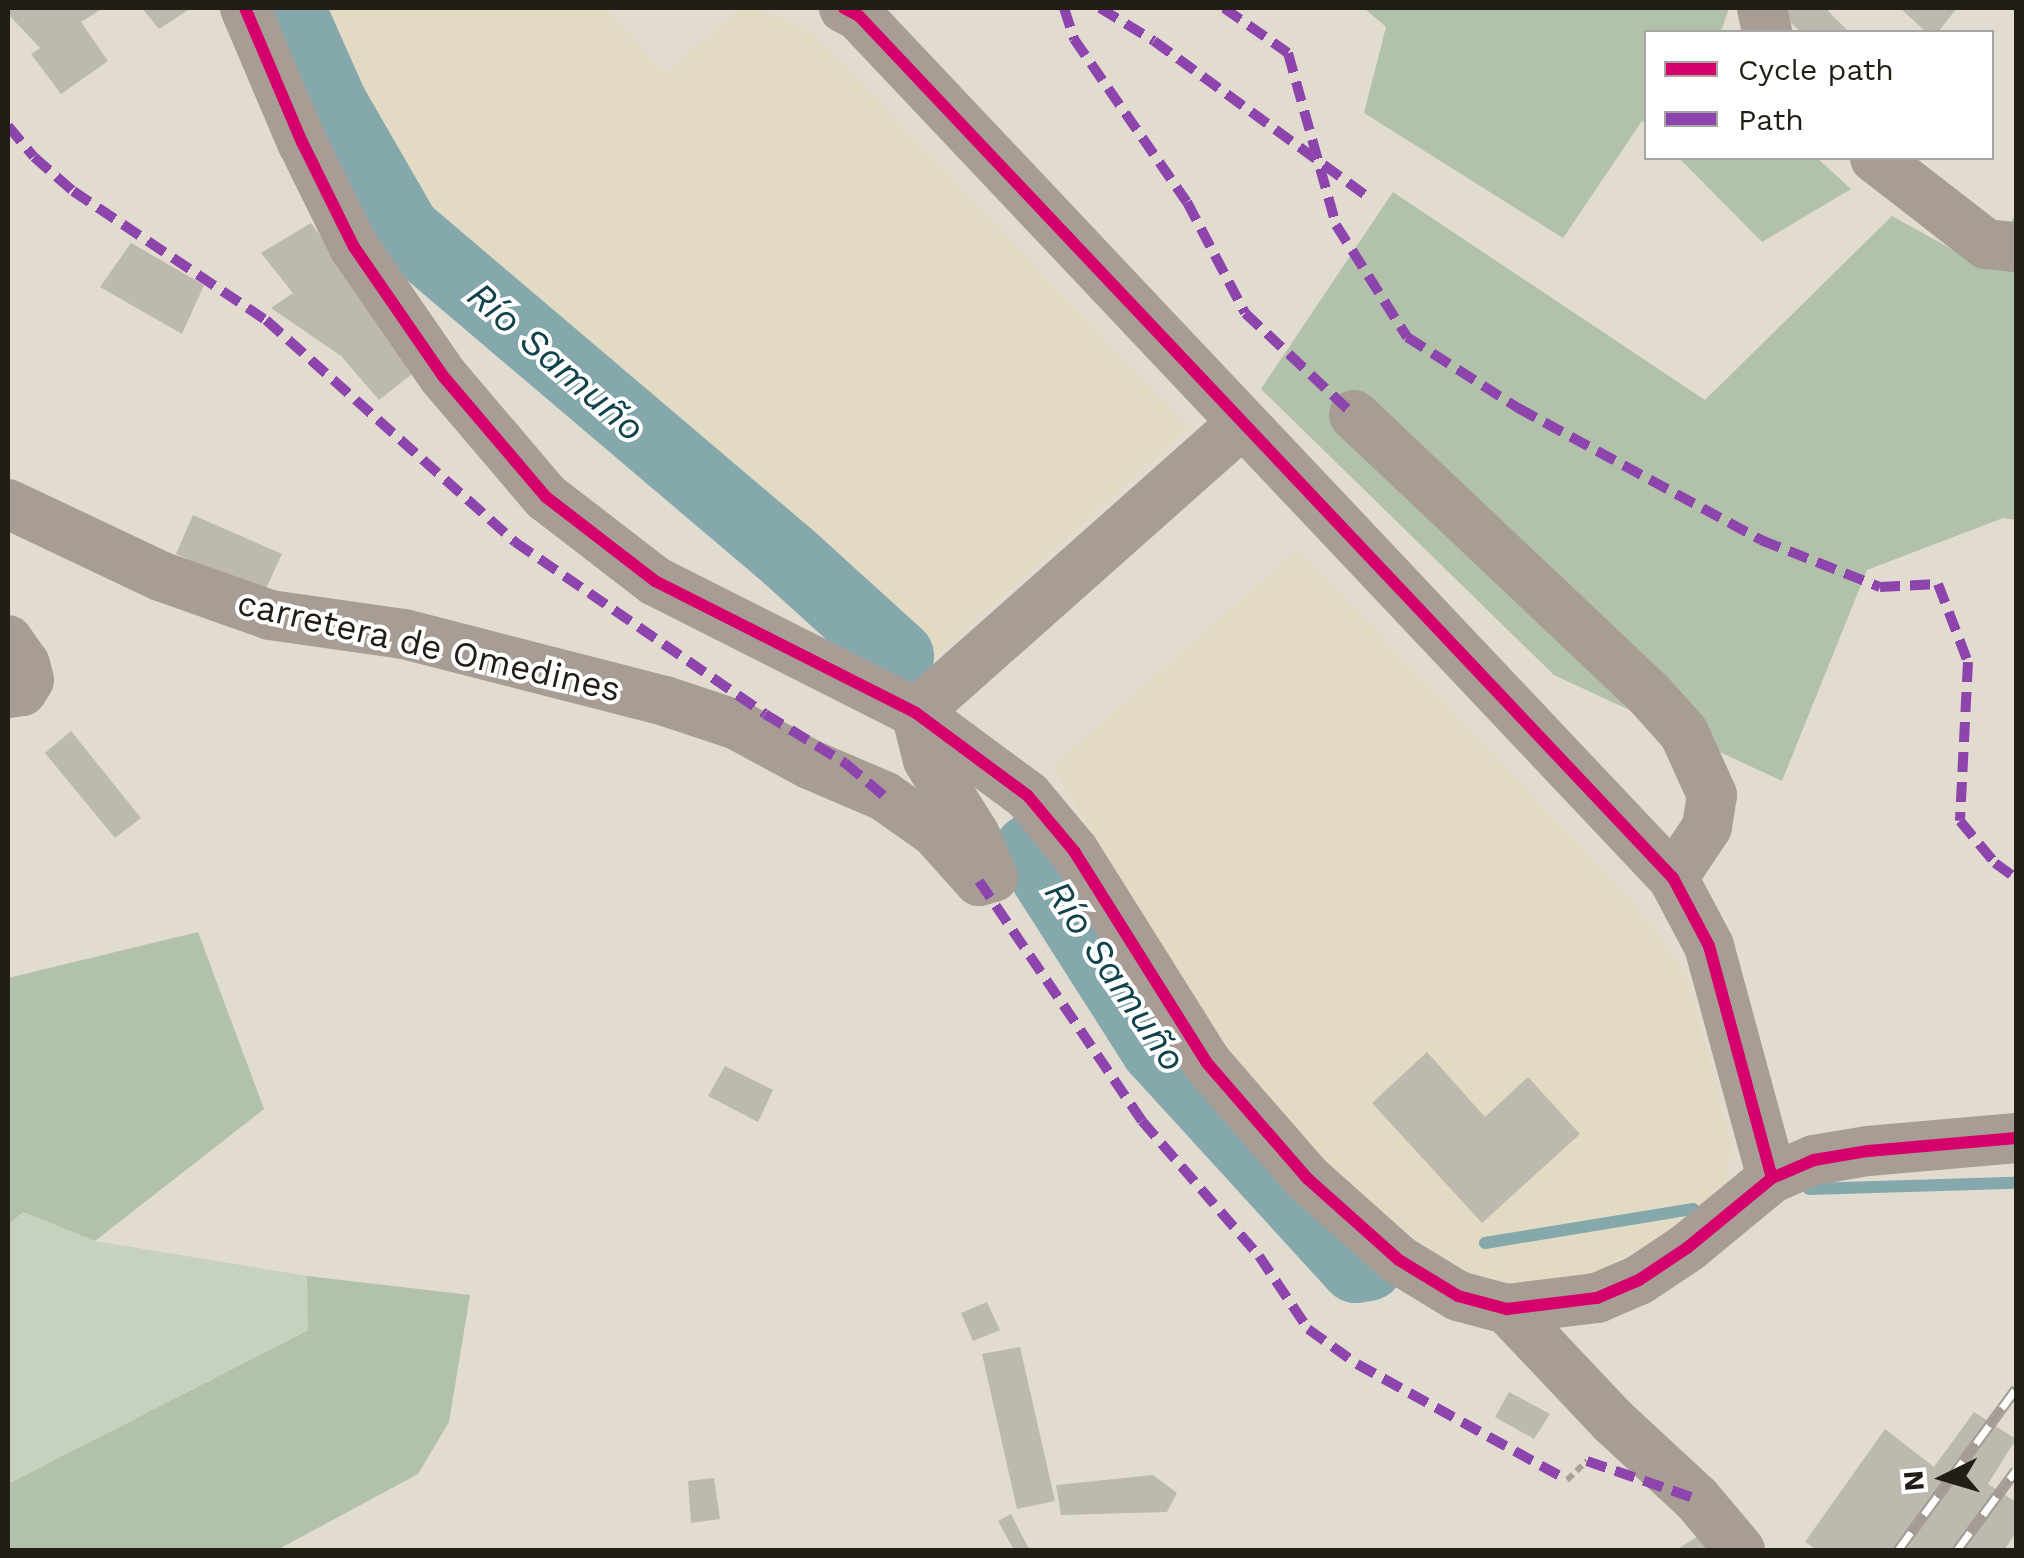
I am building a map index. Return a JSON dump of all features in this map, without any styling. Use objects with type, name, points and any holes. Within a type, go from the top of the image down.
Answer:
[{"type":"street","points":[[245,8],[302,142],[354,247],[443,376],[546,497],[656,581],[916,713],[1028,796],[1074,851],[1207,1063],[1308,1179],[1400,1260],[1458,1296],[1507,1309],[1597,1298],[1639,1280],[1687,1248],[1772,1178],[1814,1160],[1868,1150],[2016,1138]]},
{"type":"street","points":[[844,8],[859,16],[1240,425],[1673,878],[1709,946],[1772,1178]]},
{"type":"street","points":[[1879,160],[1986,244],[2016,246]]},
{"type":"street","points":[[1354,415],[1650,695],[1684,733],[1712,796],[1706,828],[1673,878]]},
{"type":"street","points":[[916,713],[1240,425]]},
{"type":"street","name":"carretera de Omedines","points":[[8,504],[160,576],[270,616],[404,634],[665,701],[738,725],[809,764],[884,796],[935,832],[980,881],[992,877],[976,835],[928,760],[916,713]]},
{"type":"street","points":[[8,640],[25,664],[29,680],[22,691],[8,693]]},
{"type":"street","points":[[1507,1309],[1614,1422],[1696,1499],[1740,1550]]},
{"type":"path","points":[[1567,1480],[1587,1461]]},
{"type":"shaded area","points":[[306,8],[606,8],[664,74],[741,8],[759,8],[810,33],[846,67],[1188,428],[927,665],[803,553],[416,227],[341,89]]},
{"type":"shaded area","points":[[1298,549],[1637,906],[1688,978],[1732,1146],[1723,1192],[1666,1235],[1576,1281],[1523,1286],[1468,1271],[1434,1252],[1366,1201],[1311,1152],[1221,1042],[1052,767]]},
{"type":"green space","points":[[1364,8],[1729,8],[1722,30],[1644,30],[1644,122],[1563,238],[1364,113],[1386,27]]},
{"type":"green space","points":[[1681,160],[1819,160],[1851,189],[1762,242]]},
{"type":"green space","points":[[1393,192],[1705,400],[1892,216],[1986,268],[2016,213],[2016,520],[2003,518],[1867,570],[1782,781],[1554,675],[1261,389]]},
{"type":"green space","points":[[198,932],[264,1109],[95,1241],[23,1212],[8,1225],[8,978]]},
{"type":"green space","points":[[23,1212],[95,1241],[307,1276],[309,1329],[8,1484],[8,1225]]},
{"type":"green space","points":[[307,1276],[470,1295],[449,1422],[418,1474],[277,1550],[8,1550],[8,1484],[308,1330]]},
{"type":"building","points":[[8,8],[103,8],[81,22],[108,61],[61,94],[31,54],[40,48],[8,14]]},
{"type":"building","points":[[142,8],[191,8],[159,29]]},
{"type":"building","points":[[1784,8],[1831,8],[1828,11],[1847,30],[1799,30],[1779,12]]},
{"type":"building","points":[[1900,8],[1957,8],[1940,30],[1924,30]]},
{"type":"building","points":[[311,223],[417,370],[379,400],[341,356],[271,308],[293,293],[261,253]]},
{"type":"building","points":[[131,243],[204,285],[182,334],[100,287]]},
{"type":"building","points":[[193,515],[282,554],[264,593],[176,554]]},
{"type":"building","points":[[71,731],[141,818],[115,838],[45,753]]},
{"type":"building","points":[[1427,1052],[1485,1117],[1528,1077],[1580,1134],[1482,1223],[1372,1103]]},
{"type":"building","points":[[725,1066],[773,1090],[758,1122],[708,1096]]},
{"type":"building","points":[[987,1302],[1000,1330],[973,1341],[961,1313]]},
{"type":"building","points":[[1020,1347],[1055,1501],[1017,1509],[982,1354]]},
{"type":"building","points":[[1509,1392],[1550,1414],[1534,1439],[1495,1417]]},
{"type":"building","points":[[1974,1412],[2016,1439],[1988,1484],[2016,1502],[2016,1533],[2004,1550],[1817,1550],[1805,1542],[1885,1429],[1934,1467]]},
{"type":"building","points":[[1153,1475],[1177,1493],[1167,1512],[1061,1515],[1056,1485]]},
{"type":"building","points":[[714,1478],[720,1519],[691,1523],[688,1481]]},
{"type":"building","points":[[1011,1514],[1029,1549],[1014,1550],[998,1521]]},
{"type":"building","points":[[1700,1535],[1709,1550],[1676,1550]]},
{"type":"waterway","name":"Río Samuño","points":[[289,8],[331,103],[405,231],[790,558],[898,656]]},
{"type":"waterway","name":"Río Samuño","points":[[1030,850],[1157,1049],[1356,1267],[1368,1265]]},
{"type":"waterway","points":[[1809,1189],[2016,1183]]},
{"type":"waterway","points":[[1485,1243],[1693,1209]]},
{"type":"railway","points":[[1898,1550],[2016,1389]]},
{"type":"railway","points":[[1957,1550],[2016,1470]]},
{"type":"marked path","points":[[1064,8],[1074,39],[1187,202],[1245,313],[1354,415]]},
{"type":"marked path","points":[[1100,8],[1154,41],[1365,195]]},
{"type":"marked path","points":[[1224,8],[1288,53],[1336,225],[1407,337],[1518,408],[1761,540],[1880,587],[1938,584],[1968,662],[1960,821],[1995,863],[2016,878]]},
{"type":"marked path","points":[[8,126],[34,157],[73,191],[266,320],[515,542],[765,714],[845,763],[884,796]]},
{"type":"marked path","points":[[979,881],[1142,1121],[1259,1256],[1308,1329],[1357,1364],[1567,1480]]},
{"type":"marked path","points":[[1587,1461],[1697,1499]]},
{"type":"cycle path","points":[[245,8],[302,142],[354,247],[443,376],[546,497],[655,581],[916,713],[1028,796],[1074,851],[1207,1063],[1308,1179],[1399,1260],[1458,1296],[1507,1309],[1597,1298],[1639,1280],[1687,1248],[1772,1178],[1814,1160],[1868,1151],[2016,1138]]},
{"type":"cycle path","points":[[844,8],[859,16],[1673,878],[1709,946],[1772,1178]]}]
